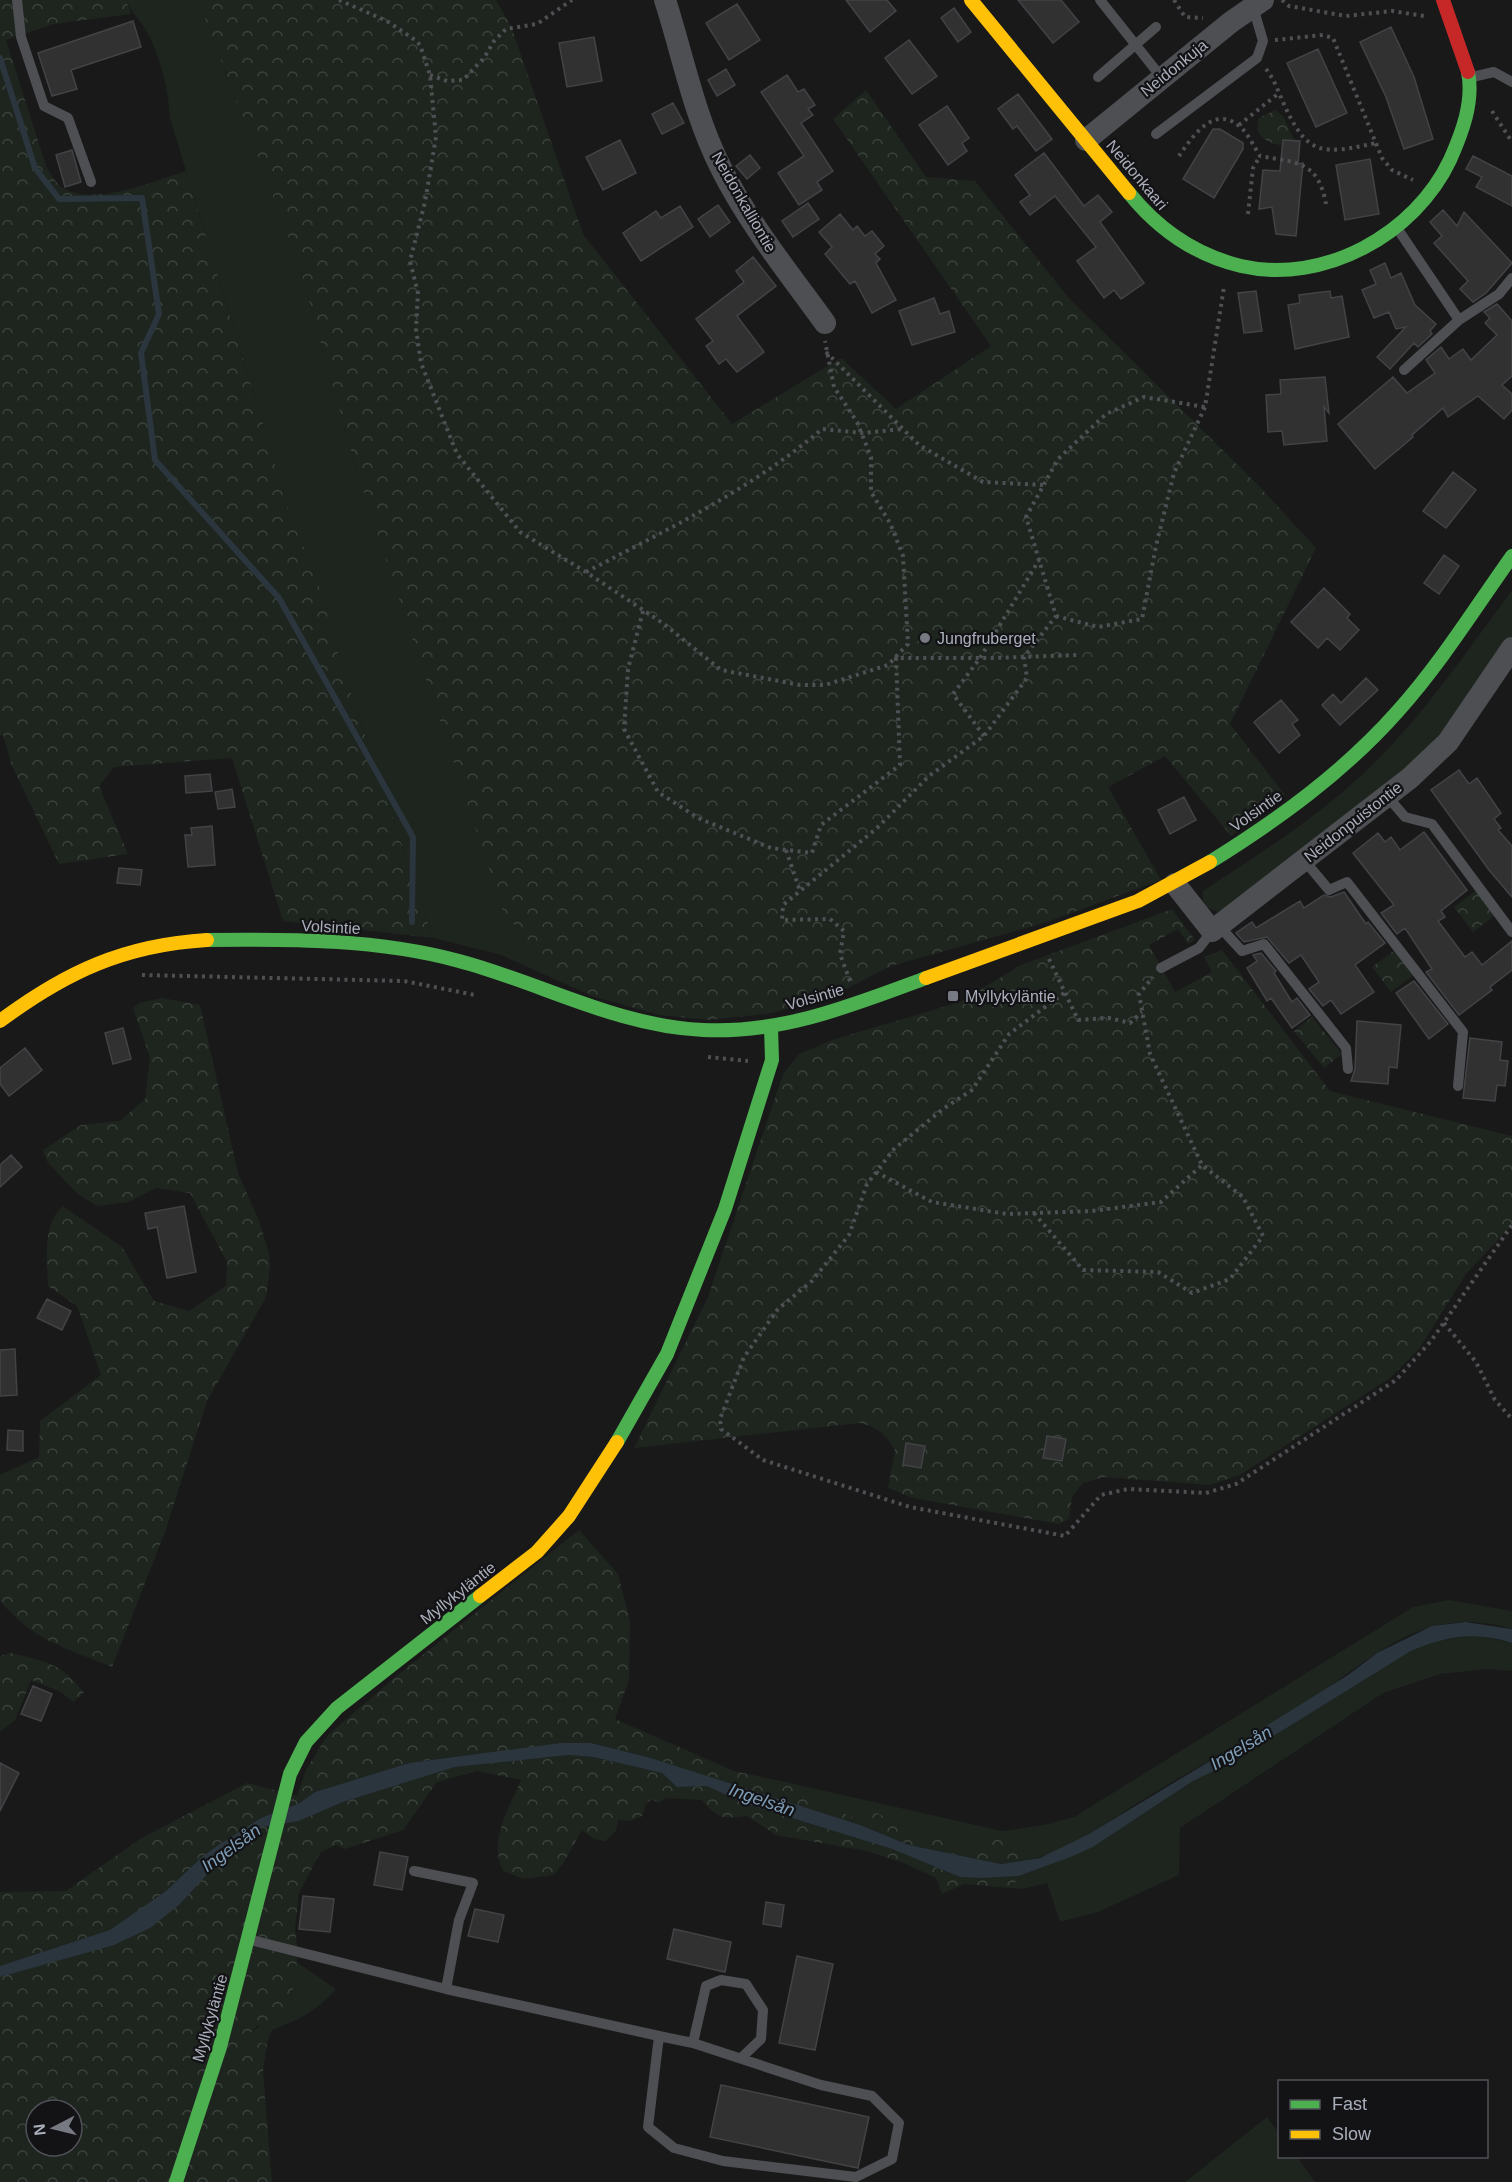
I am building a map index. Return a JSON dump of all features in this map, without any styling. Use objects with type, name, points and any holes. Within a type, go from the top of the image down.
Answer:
[{"type":"street","name":"Neidonkalliontie","points":[[665,0],[698,113],[721,169],[762,238],[825,323]]},
{"type":"street","name":"Neidonkaari","points":[[971,0],[1146,214],[1165,231],[1227,262],[1266,269],[1316,265],[1364,249],[1397,228],[1427,199],[1433,190],[1457,149],[1470,89],[1467,63],[1443,0]]},
{"type":"street","name":"Neidonkuja","points":[[1086,140],[1258,3]]},
{"type":"street","name":"Volsintie","points":[[0,1021],[56,982],[83,968],[122,953],[162,944],[267,941],[350,944],[410,950],[461,961],[621,1017],[668,1026],[701,1030],[771,1027],[830,1012],[1118,909],[1175,884],[1307,795],[1353,757],[1398,711],[1512,556]]},
{"type":"street","name":"Neidonpuistontie","points":[[1215,928],[1387,796],[1448,741],[1512,648]]},
{"type":"street","points":[[1175,884],[1215,928]]},
{"type":"street","name":"Myllykyläntie","points":[[176,2182],[220,2047],[296,1758],[318,1727],[368,1682],[537,1552],[569,1516],[600,1472],[661,1364],[689,1301],[729,1199],[772,1060],[771,1027]]},
{"type":"lane","points":[[17,0],[21,37],[44,105],[68,118],[91,182]]},
{"type":"lane","points":[[1100,0],[1162,78]]},
{"type":"lane","points":[[1156,134],[1257,58],[1263,41],[1258,3]]},
{"type":"lane","points":[[1098,77],[1156,27]]},
{"type":"lane","points":[[1469,78],[1479,73],[1494,72],[1512,82]]},
{"type":"lane","points":[[1397,228],[1460,320]]},
{"type":"lane","points":[[1404,370],[1460,320],[1499,294],[1512,278]]},
{"type":"lane","points":[[1387,796],[1405,817],[1432,824],[1512,932]]},
{"type":"lane","points":[[1304,860],[1329,890],[1347,882],[1463,1032],[1458,1086]]},
{"type":"lane","points":[[1161,968],[1199,948],[1215,928],[1242,951],[1264,944],[1346,1048],[1348,1069]]},
{"type":"lane","points":[[414,1871],[473,1882],[459,1920],[446,1989]]},
{"type":"lane","points":[[248,1940],[446,1989],[693,2043],[821,2085],[872,2096],[899,2123],[892,2159],[856,2177],[723,2162],[674,2148],[648,2127],[659,2036]]},
{"type":"lane","points":[[693,2043],[706,1986],[721,1980],[746,1984],[763,2010],[761,2039],[741,2058]]},
{"type":"path","points":[[339,0],[387,21],[415,40],[420,45],[430,75],[436,137],[425,202],[410,261],[418,293],[416,330],[421,363],[457,454],[520,532],[586,572],[643,611],[721,670],[800,685],[825,685],[888,665],[908,644],[903,556],[890,523],[871,492],[871,457],[862,433],[834,387],[825,351],[825,323]]},
{"type":"path","points":[[430,75],[447,81],[463,80],[484,58],[494,41],[506,29],[537,24],[572,0]]},
{"type":"path","points":[[1174,0],[1185,17],[1203,18],[1210,14]]},
{"type":"path","points":[[1281,0],[1289,6],[1346,16],[1392,11],[1425,16],[1437,18],[1452,27]]},
{"type":"path","points":[[1263,41],[1323,35],[1333,38],[1382,158],[1392,170],[1433,190]]},
{"type":"path","points":[[1257,58],[1272,76],[1301,138],[1314,146],[1347,149],[1376,143]]},
{"type":"path","points":[[1239,125],[1279,93]]},
{"type":"path","points":[[1179,156],[1198,130],[1207,123],[1227,120],[1239,125],[1260,156],[1299,163],[1312,170],[1318,177],[1326,204]]},
{"type":"path","points":[[1248,214],[1253,168],[1260,156]]},
{"type":"path","points":[[1056,616],[1098,627],[1142,619],[1156,546],[1174,473],[1205,407],[1227,262]]},
{"type":"path","points":[[825,351],[920,445],[983,482],[1044,485]]},
{"type":"path","points":[[1056,616],[1026,517],[1058,459],[1106,414],[1144,397],[1205,407]]},
{"type":"path","points":[[586,572],[653,537],[789,458],[822,429],[862,433],[904,429]]},
{"type":"path","points":[[984,736],[953,694],[980,658],[1039,560]]},
{"type":"path","points":[[643,611],[628,669],[624,729],[658,792],[698,818],[771,848],[812,853],[821,825],[900,765],[896,658]]},
{"type":"path","points":[[852,987],[840,954],[844,931],[830,919],[782,920],[783,905],[877,828],[929,776],[984,736],[1027,678],[1024,657],[1056,616]]},
{"type":"path","points":[[896,658],[1078,655]]},
{"type":"path","points":[[786,850],[800,891]]},
{"type":"path","points":[[1045,950],[1078,1020],[1109,1018],[1130,1023],[1142,1012]]},
{"type":"path","points":[[1034,1213],[1083,1270],[1158,1272],[1192,1293],[1230,1279],[1263,1236],[1243,1197],[1202,1165],[1150,1054],[1139,994],[1161,968]]},
{"type":"path","points":[[137,975],[404,981],[476,995]]},
{"type":"path","points":[[1064,993],[1009,1034],[972,1090],[943,1109],[894,1149],[867,1184],[849,1235],[812,1281],[778,1309],[744,1357],[720,1419],[721,1429],[763,1460],[910,1507],[1065,1536],[1101,1495],[1128,1489],[1206,1493],[1236,1484],[1396,1380],[1444,1323],[1512,1226]]},
{"type":"path","points":[[698,1056],[748,1061],[772,1060]]},
{"type":"path","points":[[876,1172],[932,1202],[1007,1214],[1092,1211],[1161,1202],[1202,1165]]},
{"type":"path","points":[[1444,1323],[1476,1362],[1495,1400],[1512,1419]]},
{"type":"green space","points":[[0,0],[126,0],[131,14],[54,24],[6,40],[46,166],[56,182],[68,191],[83,194],[119,192],[186,171],[290,513],[320,588],[340,660],[433,938],[283,921],[232,758],[114,767],[99,786],[128,854],[59,864],[12,766],[3,735],[0,736]]},
{"type":"green space","points":[[126,0],[198,0],[298,262],[356,469],[592,996],[501,955],[433,938],[340,660],[320,588],[290,513],[170,118],[159,59],[150,37]]},
{"type":"green space","points":[[198,0],[496,0],[511,26],[583,234],[732,424],[841,358],[896,409],[991,346],[833,119],[866,90],[926,177],[975,181],[1068,297],[1258,485],[1316,548],[1230,724],[1285,795],[1231,836],[1165,756],[1108,787],[1161,880],[1047,922],[891,966],[840,992],[773,1013],[710,1020],[659,1015],[592,996],[550,964],[504,914],[356,469],[298,262]]},
{"type":"green space","points":[[1275,110],[1283,116],[1295,141],[1283,140],[1282,145],[1277,144],[1263,138],[1260,134],[1257,124],[1259,118]]},
{"type":"green space","points":[[1512,590],[1512,640],[1445,737],[1225,910],[1218,912],[1206,907],[1203,891],[1310,818],[1350,786],[1389,748],[1444,682]]},
{"type":"green space","points":[[1477,890],[1495,915],[1473,932],[1454,907]]},
{"type":"green space","points":[[1172,909],[1195,940],[1188,944],[1178,929],[1149,945],[1175,992],[1212,972],[1204,957],[1222,950],[1330,1091],[1512,1136],[1512,1225],[1466,1274],[1419,1349],[1390,1378],[1240,1475],[1210,1485],[1104,1477],[1083,1483],[1072,1497],[1069,1519],[1059,1524],[913,1498],[888,1488],[895,1450],[881,1432],[860,1423],[634,1448],[708,1297],[783,1074],[799,1054],[835,1039],[960,1002],[1021,965]]},
{"type":"green space","points":[[1395,950],[1414,975],[1391,992],[1372,967]]},
{"type":"green space","points":[[162,998],[200,1005],[238,1173],[259,1221],[269,1253],[270,1268],[266,1297],[207,1401],[165,1532],[112,1667],[38,1635],[0,1601],[0,1475],[39,1457],[40,1421],[101,1375],[77,1306],[48,1286],[49,1232],[56,1213],[63,1206],[122,1247],[154,1301],[189,1311],[226,1286],[227,1262],[190,1193],[156,1188],[129,1202],[97,1206],[78,1194],[48,1163],[43,1150],[81,1125],[120,1121],[145,1099],[150,1058],[133,1008],[139,1003]]},
{"type":"green space","points":[[1312,1017],[1342,1054],[1324,1068],[1294,1031]]},
{"type":"green space","points":[[579,1530],[618,1574],[630,1621],[629,1680],[615,1719],[734,1771],[799,1785],[819,1801],[854,1818],[867,1812],[875,1812],[913,1831],[973,1850],[1002,1831],[1020,1842],[1028,1860],[1001,1864],[909,1845],[860,1825],[651,1758],[591,1743],[560,1743],[409,1763],[315,1792],[298,1804],[299,1821],[343,1802],[455,1767],[569,1755],[592,1757],[662,1773],[678,1787],[707,1786],[743,1803],[892,1849],[960,1877],[1025,1874],[1009,1888],[964,1884],[942,1894],[936,1878],[901,1862],[867,1851],[776,1835],[747,1816],[721,1816],[712,1811],[702,1800],[666,1798],[659,1803],[652,1799],[646,1804],[642,1816],[630,1821],[618,1820],[616,1831],[605,1841],[594,1839],[582,1830],[554,1875],[524,1879],[503,1871],[498,1848],[506,1813],[521,1780],[477,1771],[437,1782],[403,1830],[345,1849],[336,1845],[320,1853],[299,1893],[295,1928],[298,1956],[292,1995],[276,2021],[257,2026],[244,2041],[267,2044],[263,2071],[272,2182],[0,2182],[0,1892],[66,1891],[140,1839],[247,1783],[297,1796],[306,1770],[327,1736],[394,1678]]},
{"type":"green space","points":[[1449,1600],[1512,1611],[1512,1629],[1482,1623],[1450,1623],[1431,1627],[1399,1640],[1268,1726],[1084,1837],[1056,1851],[1028,1860],[1020,1842],[973,1850],[913,1831],[875,1812],[867,1812],[854,1818],[819,1801],[799,1785],[1002,1831],[1044,1825],[1074,1817],[1413,1607]]},
{"type":"green space","points":[[1475,1635],[1512,1643],[1512,1671],[1488,1669],[1440,1674],[1383,1693],[1180,1828],[1179,1875],[1098,1912],[1060,1922],[1047,1883],[1023,1889],[1009,1888],[1025,1874],[1093,1847],[1193,1781],[1225,1766],[1411,1651],[1433,1641]]},
{"type":"green space","points":[[11,1653],[60,1669],[84,1693],[73,1702],[61,1692],[31,1680],[15,1720],[0,1732],[0,1656]]},
{"type":"green space","points":[[297,1962],[336,1989],[307,2014],[272,2030],[267,2044],[243,2041],[292,1995]]},
{"type":"green space","points":[[1267,2117],[1278,2132],[1278,2158],[1298,2158],[1315,2182],[1185,2182]]},
{"type":"water","name":"Ingelsån","points":[[1465,1622],[1512,1629],[1512,1643],[1473,1636],[1448,1639],[1411,1651],[1225,1766],[1193,1781],[1093,1847],[1019,1876],[960,1877],[892,1849],[743,1803],[707,1786],[677,1787],[662,1773],[593,1757],[569,1755],[455,1767],[343,1802],[299,1821],[262,1827],[213,1868],[179,1905],[150,1928],[114,1945],[0,1977],[0,1966],[110,1930],[166,1891],[203,1856],[220,1844],[261,1818],[298,1804],[315,1792],[409,1763],[560,1743],[591,1743],[651,1758],[860,1825],[909,1845],[1001,1864],[1040,1858],[1089,1834],[1210,1761],[1348,1675],[1377,1653],[1432,1626]]},
{"type":"building","points":[[846,0],[887,0],[896,11],[870,32]]},
{"type":"building","points":[[1018,0],[1061,0],[1079,22],[1053,43]]},
{"type":"building","points":[[737,4],[760,40],[729,60],[706,23]]},
{"type":"building","points":[[954,8],[971,32],[958,42],[941,18]]},
{"type":"building","points":[[133,21],[141,47],[71,70],[77,89],[52,96],[38,53]]},
{"type":"building","points":[[1391,27],[1414,77],[1433,139],[1404,149],[1386,97],[1360,42]]},
{"type":"building","points":[[594,37],[602,81],[567,87],[559,43]]},
{"type":"building","points":[[909,40],[937,76],[912,94],[885,58]]},
{"type":"building","points":[[1318,49],[1347,113],[1316,127],[1287,63]]},
{"type":"building","points":[[726,69],[735,85],[717,96],[708,80]]},
{"type":"building","points":[[787,75],[798,92],[804,89],[815,105],[808,109],[813,115],[801,123],[833,171],[817,182],[822,190],[799,205],[778,173],[804,156],[761,92]]},
{"type":"building","points":[[1018,94],[1052,139],[1036,151],[1017,126],[1013,129],[998,109]]},
{"type":"building","points":[[673,103],[684,123],[662,134],[652,114]]},
{"type":"building","points":[[947,106],[969,138],[962,143],[967,151],[948,165],[919,125]]},
{"type":"building","points":[[1213,129],[1220,129],[1243,143],[1243,149],[1214,198],[1183,179]]},
{"type":"building","points":[[620,140],[636,173],[603,190],[586,157]]},
{"type":"building","points":[[1283,140],[1300,141],[1298,164],[1303,163],[1296,236],[1276,234],[1272,207],[1259,209],[1263,170],[1280,171]]},
{"type":"building","points":[[72,150],[81,182],[65,187],[56,155]]},
{"type":"building","points":[[1044,153],[1084,206],[1098,195],[1112,212],[1100,222],[1144,283],[1121,299],[1114,290],[1104,298],[1077,261],[1096,247],[1055,196],[1030,215],[1020,202],[1030,195],[1015,175]]},
{"type":"building","points":[[750,155],[760,168],[747,179],[736,166]]},
{"type":"building","points":[[1473,156],[1512,176],[1512,206],[1476,187],[1482,177],[1466,169]]},
{"type":"building","points":[[1370,159],[1379,214],[1345,220],[1336,165]]},
{"type":"building","points":[[808,203],[819,219],[793,237],[782,221]]},
{"type":"building","points":[[718,205],[730,222],[710,237],[698,219]]},
{"type":"building","points":[[680,206],[693,227],[641,261],[623,233],[656,211],[661,218]]},
{"type":"building","points":[[1443,210],[1457,226],[1464,212],[1512,263],[1486,293],[1473,302],[1460,289],[1468,281],[1434,243],[1442,236],[1430,222]]},
{"type":"building","points":[[840,214],[853,230],[857,226],[865,236],[872,231],[884,246],[875,254],[880,259],[876,263],[896,300],[872,313],[855,281],[850,284],[825,254],[832,247],[819,232]]},
{"type":"building","points":[[753,257],[776,286],[737,316],[764,352],[737,372],[726,359],[719,364],[706,346],[713,341],[696,319],[744,282],[736,271]]},
{"type":"building","points":[[1385,263],[1391,278],[1401,273],[1415,305],[1436,324],[1430,331],[1432,334],[1418,347],[1414,343],[1390,369],[1377,357],[1406,327],[1396,329],[1389,312],[1374,318],[1362,290],[1376,284],[1370,270]]},
{"type":"building","points":[[1256,291],[1262,331],[1244,333],[1238,293]]},
{"type":"building","points":[[1330,291],[1331,298],[1342,296],[1349,337],[1295,349],[1288,305],[1300,303],[1299,295]]},
{"type":"building","points":[[934,298],[940,314],[949,311],[955,332],[912,345],[899,311]]},
{"type":"building","points":[[1497,304],[1512,321],[1512,376],[1502,385],[1512,394],[1512,410],[1504,419],[1478,396],[1448,417],[1443,408],[1375,469],[1338,424],[1393,377],[1407,393],[1435,373],[1426,360],[1441,347],[1449,359],[1463,349],[1471,360],[1497,335],[1485,323],[1490,318],[1484,312]]},
{"type":"building","points":[[1325,377],[1329,413],[1324,407],[1327,441],[1284,445],[1282,431],[1268,432],[1266,395],[1281,394],[1280,380]]},
{"type":"building","points":[[1453,472],[1476,490],[1446,528],[1423,511]]},
{"type":"building","points":[[1444,555],[1459,566],[1439,594],[1424,583]]},
{"type":"building","points":[[1324,588],[1350,614],[1347,618],[1359,630],[1340,650],[1327,638],[1318,648],[1291,622]]},
{"type":"building","points":[[1366,678],[1378,690],[1340,725],[1322,705],[1333,694],[1341,703]]},
{"type":"building","points":[[1281,700],[1298,720],[1292,724],[1300,735],[1279,753],[1254,722]]},
{"type":"building","points":[[1459,770],[1469,784],[1477,778],[1501,813],[1494,819],[1501,828],[1498,830],[1512,846],[1512,897],[1489,870],[1431,790]]},
{"type":"building","points":[[210,774],[212,791],[186,793],[185,776]]},
{"type":"building","points":[[232,789],[235,807],[218,809],[215,792]]},
{"type":"building","points":[[1184,797],[1196,820],[1170,834],[1158,810]]},
{"type":"building","points":[[212,826],[215,865],[188,867],[185,835],[192,835],[191,828]]},
{"type":"building","points":[[1424,832],[1467,890],[1441,911],[1445,917],[1438,921],[1465,957],[1472,952],[1482,965],[1512,941],[1512,970],[1490,987],[1492,990],[1459,1015],[1426,972],[1432,969],[1405,928],[1397,934],[1381,913],[1394,905],[1353,853],[1378,833],[1385,842],[1391,837],[1400,850]]},
{"type":"building","points":[[119,868],[142,870],[140,885],[117,883]]},
{"type":"building","points":[[1344,892],[1366,924],[1368,922],[1385,943],[1355,965],[1374,992],[1341,1014],[1331,1000],[1323,1006],[1309,989],[1319,982],[1301,955],[1289,963],[1267,937],[1244,942],[1236,933],[1252,922],[1256,928],[1300,901],[1304,908],[1324,895],[1331,897]]},
{"type":"building","points":[[1261,953],[1276,971],[1274,973],[1292,1002],[1297,998],[1310,1015],[1292,1028],[1271,998],[1267,1001],[1247,968],[1257,961],[1253,955]]},
{"type":"building","points":[[1414,981],[1448,1024],[1429,1039],[1396,993]]},
{"type":"building","points":[[1357,1021],[1401,1025],[1397,1068],[1389,1067],[1388,1084],[1351,1081],[1355,1069]]},
{"type":"building","points":[[123,1028],[131,1059],[113,1064],[105,1033]]},
{"type":"building","points":[[1470,1038],[1502,1042],[1500,1060],[1508,1061],[1505,1086],[1497,1085],[1495,1101],[1463,1098]]},
{"type":"building","points":[[25,1048],[42,1070],[9,1096],[0,1084],[0,1068]]},
{"type":"building","points":[[11,1155],[22,1167],[0,1187],[0,1165]]},
{"type":"building","points":[[184,1206],[196,1272],[167,1278],[157,1227],[148,1229],[145,1213]]},
{"type":"building","points":[[47,1299],[71,1311],[62,1330],[37,1318]]},
{"type":"building","points":[[15,1349],[17,1395],[0,1396],[0,1350]]},
{"type":"building","points":[[8,1430],[23,1431],[23,1451],[7,1450]]},
{"type":"building","points":[[1047,1436],[1066,1439],[1062,1461],[1043,1458]]},
{"type":"building","points":[[906,1443],[925,1446],[921,1468],[903,1465]]},
{"type":"building","points":[[33,1686],[52,1694],[41,1721],[21,1714]]},
{"type":"building","points":[[0,1763],[19,1773],[0,1811]]},
{"type":"building","points":[[380,1852],[408,1857],[402,1890],[374,1885]]},
{"type":"building","points":[[303,1896],[334,1899],[330,1932],[299,1929]]},
{"type":"building","points":[[766,1902],[784,1905],[781,1927],[763,1924]]},
{"type":"building","points":[[475,1909],[504,1915],[498,1942],[468,1936]]},
{"type":"building","points":[[674,1929],[731,1942],[725,1972],[667,1959]]},
{"type":"building","points":[[797,1956],[833,1964],[815,2050],[779,2043]]},
{"type":"building","points":[[721,2085],[869,2117],[858,2168],[710,2137]]},
{"type":"waterway","points":[[0,58],[35,168],[59,199],[142,198],[159,314],[141,353],[155,460],[279,598],[413,837],[412,922]]},
{"type":"traffic: fast","points":[[1129,193],[1165,229],[1193,248],[1224,261],[1272,270],[1304,268],[1334,260],[1364,248],[1390,231],[1414,210],[1434,187],[1450,160],[1463,128],[1469,95],[1468,72]]},
{"type":"traffic: fast","points":[[1210,862],[1261,829],[1310,793],[1377,733],[1429,674],[1512,556]]},
{"type":"traffic: fast","points":[[207,940],[334,942],[398,948],[490,970],[640,1021],[703,1030],[761,1027],[817,1016],[926,978]]},
{"type":"traffic: fast","points":[[617,1442],[667,1354],[725,1209],[772,1060],[771,1027]]},
{"type":"traffic: fast","points":[[176,2182],[220,2047],[290,1774],[306,1742],[337,1708],[480,1596]]},
{"type":"traffic: slow","points":[[971,0],[1129,193]]},
{"type":"traffic: slow","points":[[926,978],[1138,901],[1210,862]]},
{"type":"traffic: slow","points":[[0,1021],[49,988],[97,964],[149,948],[207,940]]},
{"type":"traffic: slow","points":[[480,1596],[537,1552],[569,1516],[617,1442]]},
{"type":"traffic: jam","points":[[1443,0],[1468,72]]},
{"type":"place","name":"Jungfruberget","points":[[925,638]]},
{"type":"place","name":"Myllykyläntie","points":[[953,996]]}]
